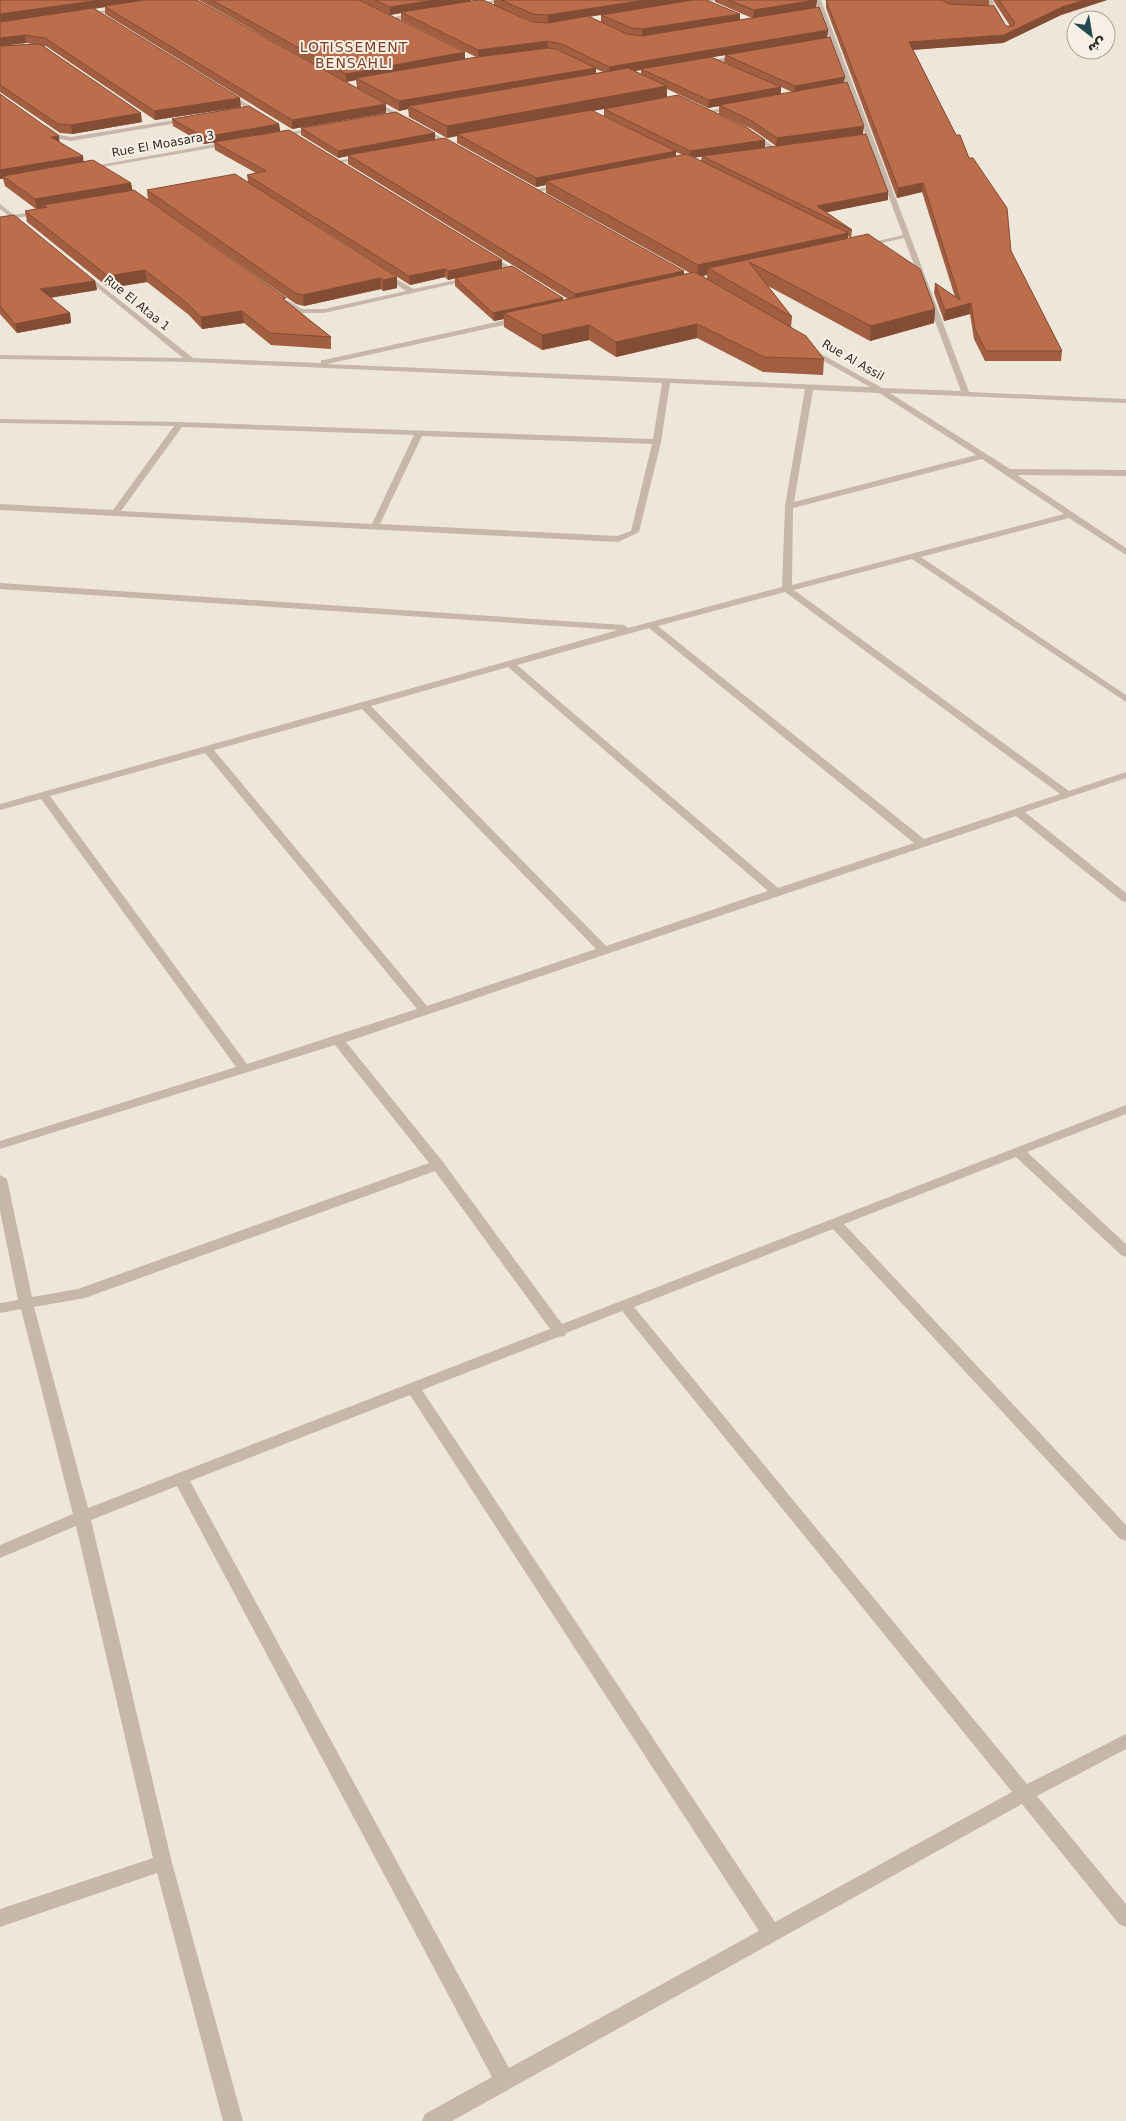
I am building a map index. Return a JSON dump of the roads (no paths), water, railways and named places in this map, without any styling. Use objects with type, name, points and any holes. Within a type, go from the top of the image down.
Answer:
[{"type":"street","points":[[474,0],[490,7]]},
{"type":"street","points":[[463,7],[505,0]]},
{"type":"street","points":[[684,5],[714,0]]},
{"type":"street","points":[[989,0],[1005,25]]},
{"type":"street","points":[[703,2],[720,8]]},
{"type":"street","points":[[812,12],[820,5],[829,4]]},
{"type":"street","points":[[820,5],[966,394]]},
{"type":"street","points":[[76,15],[123,8]]},
{"type":"street","points":[[988,11],[996,11]]},
{"type":"street","points":[[94,12],[103,18]]},
{"type":"street","points":[[388,19],[426,13]]},
{"type":"street","points":[[381,15],[397,23]]},
{"type":"street","points":[[824,42],[833,40]]},
{"type":"street","points":[[693,64],[749,55]]},
{"type":"street","points":[[712,61],[721,65]]},
{"type":"street","points":[[840,88],[850,86]]},
{"type":"street","points":[[218,89],[267,119]]},
{"type":"street","points":[[362,96],[461,151]]},
{"type":"street","points":[[708,112],[745,105]]},
{"type":"street","points":[[242,111],[251,109]]},
{"type":"street","points":[[700,109],[716,116]]},
{"type":"street","points":[[387,117],[406,114]]},
{"type":"street","points":[[36,122],[58,137],[81,138],[193,119]]},
{"type":"street","points":[[146,120],[154,125]]},
{"type":"street","points":[[271,137],[329,127]]},
{"type":"street","points":[[283,128],[298,138]]},
{"type":"street","points":[[740,128],[766,141],[774,149]]},
{"type":"street","points":[[860,138],[869,137]]},
{"type":"street","points":[[435,144],[454,140]]},
{"type":"street","name":"Rue El Moasara 3","points":[[78,170],[242,142]]},
{"type":"street","points":[[764,150],[781,148]]},
{"type":"street","points":[[337,162],[376,155]]},
{"type":"street","points":[[330,157],[346,167]]},
{"type":"street","points":[[534,191],[572,184]]},
{"type":"street","points":[[526,186],[542,196]]},
{"type":"street","points":[[0,206],[29,230]]},
{"type":"street","points":[[13,218],[51,211]]},
{"type":"street","points":[[858,246],[906,236]]},
{"type":"street","points":[[479,250],[527,279]]},
{"type":"street","name":"Rue El Ataa 1","points":[[75,267],[191,360]]},
{"type":"street","points":[[503,272],[512,270]]},
{"type":"street","points":[[380,271],[412,292]]},
{"type":"street","points":[[277,297],[293,308],[313,312],[476,278]]},
{"type":"street","points":[[306,365],[525,317]]},
{"type":"street","name":"Rue Al Assil","points":[[804,346],[880,390],[1008,472],[1126,552]]},
{"type":"street","points":[[0,365],[2,355],[191,360],[1126,401]]},
{"type":"street","points":[[0,507],[608,539],[626,537],[635,532],[657,442],[666,382]]},
{"type":"street","points":[[787,589],[789,506],[809,388]]},
{"type":"street","points":[[0,421],[180,424],[657,442]]},
{"type":"street","points":[[114,513],[180,424]]},
{"type":"street","points":[[375,526],[419,434]]},
{"type":"street","points":[[789,506],[983,456]]},
{"type":"street","points":[[1008,472],[1126,473]]},
{"type":"street","points":[[0,807],[634,629],[1069,515]]},
{"type":"street","points":[[914,556],[1126,700]]},
{"type":"street","points":[[0,586],[634,629]]},
{"type":"street","points":[[787,589],[1068,795]]},
{"type":"street","points":[[651,625],[923,844]]},
{"type":"street","points":[[510,664],[777,893]]},
{"type":"street","points":[[364,705],[604,951]]},
{"type":"street","points":[[208,749],[425,1011]]},
{"type":"street","points":[[0,1145],[338,1040],[1126,775]]},
{"type":"street","points":[[44,795],[244,1069]]},
{"type":"street","points":[[1018,812],[1126,900]]},
{"type":"street","points":[[338,1040],[438,1165],[560,1332]]},
{"type":"street","points":[[0,1552],[82,1517],[560,1332],[624,1305],[836,1224],[1126,1109]]},
{"type":"street","points":[[1018,1151],[1126,1252]]},
{"type":"street","points":[[0,1308],[80,1294],[438,1165]]},
{"type":"street","points":[[0,1179],[26,1302],[82,1517],[163,1863],[232,2121]]},
{"type":"street","points":[[836,1224],[1126,1535]]},
{"type":"street","points":[[624,1305],[1126,1918]]},
{"type":"street","points":[[412,1388],[772,1934]]},
{"type":"street","points":[[181,1479],[505,2081]]},
{"type":"street","points":[[432,2121],[1025,1794],[1126,1741]]},
{"type":"street","points":[[0,1918],[163,1863]]},
{"type":"district","name":"LOTISSEMENT BENSAHLI","points":[[354,56]]}]
